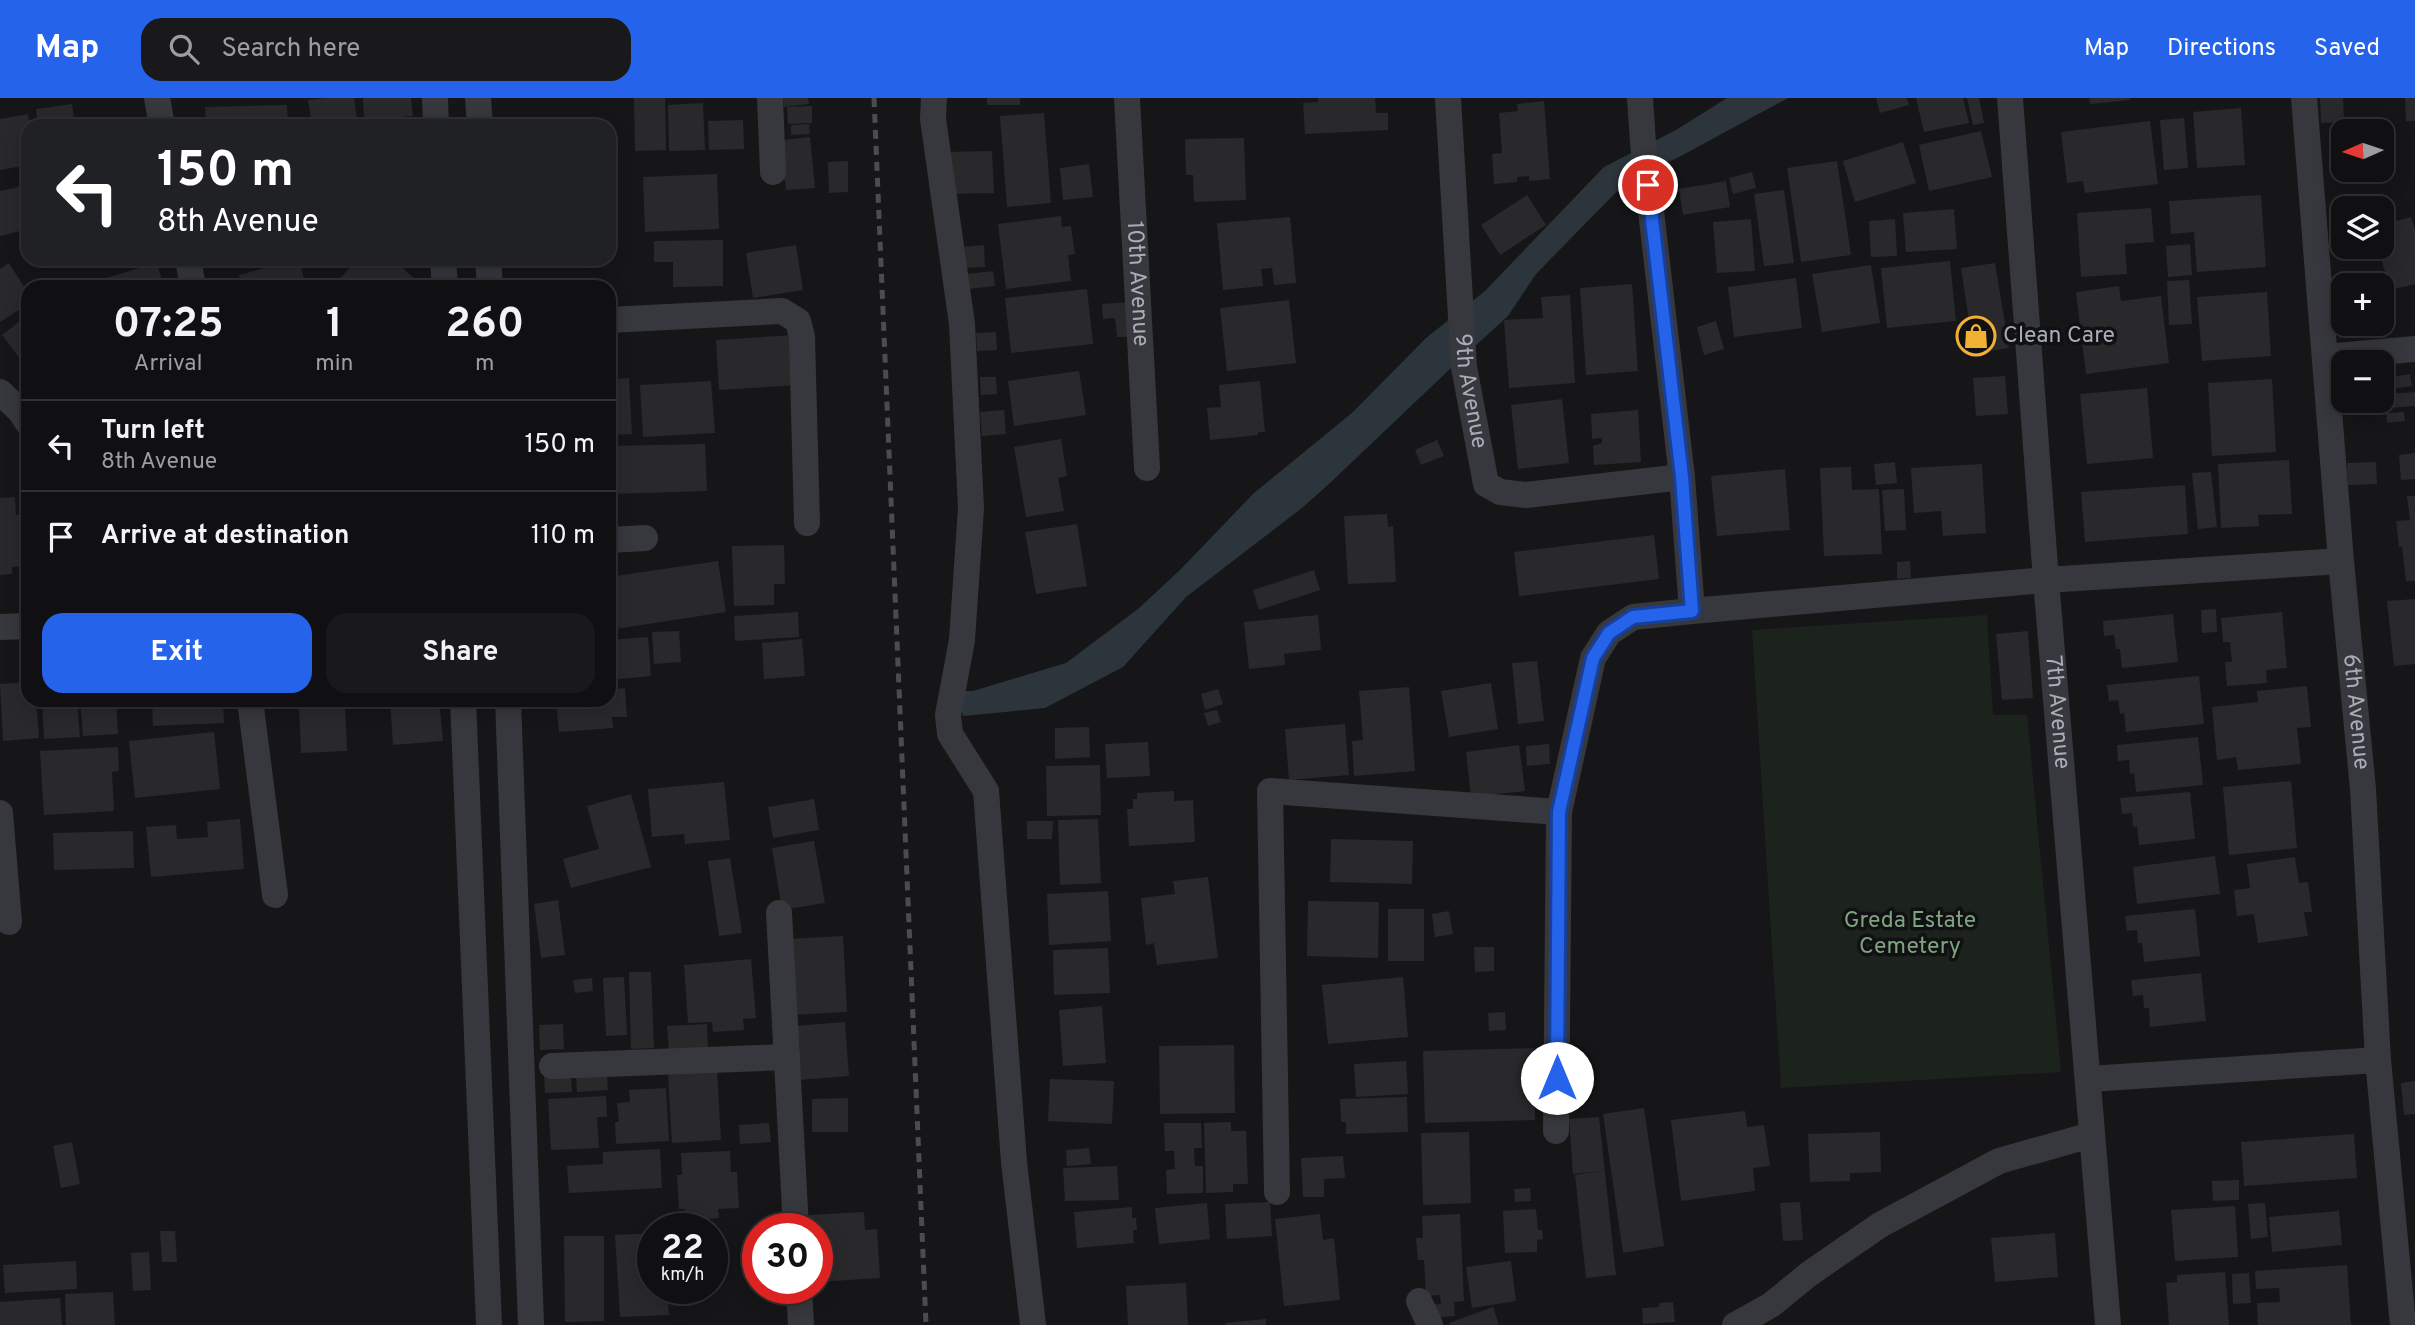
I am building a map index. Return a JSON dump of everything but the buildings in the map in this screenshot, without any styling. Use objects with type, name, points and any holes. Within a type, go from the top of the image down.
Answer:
[{"type":"street","points":[[157,98],[161,119]]},
{"type":"street","points":[[435,98],[436,119]]},
{"type":"street","points":[[478,98],[480,119]]},
{"type":"street","points":[[770,98],[773,172]]},
{"type":"street","points":[[934,98],[933,119],[962,324],[971,508],[962,640],[948,715],[950,734],[986,791],[1014,1162],[1033,1325]]},
{"type":"street","name":"10th Avenue","points":[[1127,98],[1146,468]]},
{"type":"street","name":"9th Avenue","points":[[1448,98],[1464,367],[1486,484],[1500,492],[1526,495],[1682,477]]},
{"type":"street","points":[[1640,98],[1682,477],[1692,611]]},
{"type":"street","name":"7th Avenue","points":[[2010,98],[2046,580],[2108,1325]]},
{"type":"street","name":"6th Avenue","points":[[2304,98],[2363,789],[2378,1060],[2403,1325]]},
{"type":"street","points":[[616,320],[782,311],[798,321],[802,337],[807,523]]},
{"type":"street","points":[[2325,357],[2415,349]]},
{"type":"street","points":[[0,393],[21,412]]},
{"type":"street","points":[[616,540],[645,538]]},
{"type":"street","points":[[1556,1131],[1559,812],[1593,658],[1609,633],[1633,617],[1692,611],[2046,580],[2342,561]]},
{"type":"street","points":[[0,627],[21,626]]},
{"type":"street","points":[[251,707],[275,895]]},
{"type":"street","points":[[463,707],[489,1325]]},
{"type":"street","points":[[508,707],[531,1325]]},
{"type":"street","points":[[1277,1192],[1270,791],[1559,812]]},
{"type":"street","points":[[0,813],[9,922]]},
{"type":"street","points":[[779,913],[795,1213]]},
{"type":"street","points":[[552,1066],[787,1056]]},
{"type":"street","points":[[2089,1079],[2378,1060]]},
{"type":"street","points":[[1735,1325],[1770,1305],[1809,1274],[1880,1225],[1999,1161],[2091,1135]]},
{"type":"street","points":[[800,1304],[801,1325]]},
{"type":"green space","name":"Greda Estate Cemetery","points":[[1987,615],[1993,715],[2027,715],[2061,1072],[1781,1088],[1752,630]]},
{"type":"shaded area","points":[[1727,98],[1788,98],[1681,156],[1626,182],[1536,274],[1508,316],[1302,508],[1186,597],[1123,667],[1045,708],[963,716],[957,691],[973,691],[1066,663],[1138,609],[1181,569],[1254,493],[1353,412],[1426,338],[1485,291],[1604,167],[1676,130]]},
{"type":"railway","points":[[874,98],[926,1325]]},
{"type":"place","name":"Clean Care","points":[[1976,336]]},
{"type":"route","points":[[1557,1078],[1559,812],[1593,658],[1609,633],[1633,617],[1692,611],[1682,477],[1648,185]]}]
